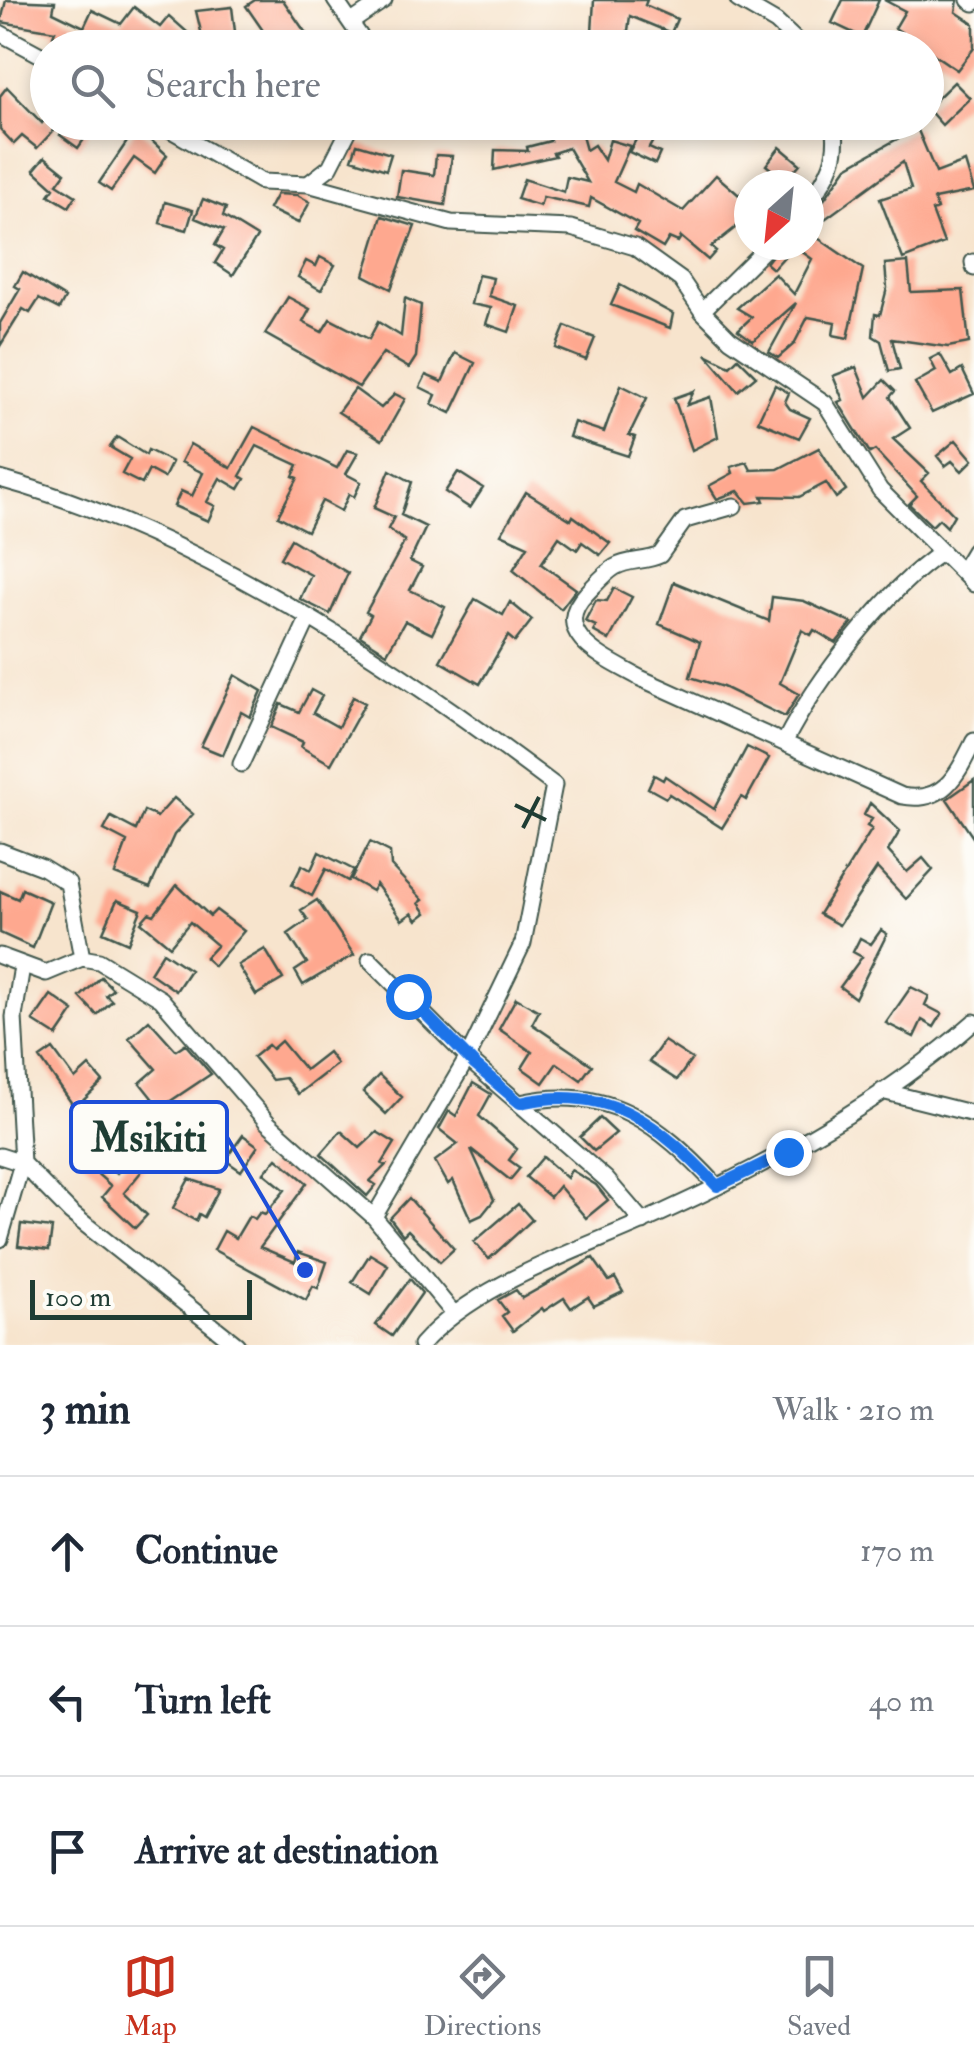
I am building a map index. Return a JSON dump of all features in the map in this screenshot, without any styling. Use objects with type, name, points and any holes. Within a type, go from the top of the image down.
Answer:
[{"type":"street","points":[[335,0],[358,30]]},
{"type":"street","points":[[353,21],[384,0]]},
{"type":"street","points":[[738,0],[785,30]]},
{"type":"street","points":[[0,34],[30,50]]},
{"type":"street","points":[[188,140],[262,182],[308,184],[451,223],[572,228],[635,247],[661,264],[692,293],[702,310],[750,354],[825,403],[880,490],[968,578]]},
{"type":"street","points":[[308,184],[330,167],[344,140]]},
{"type":"street","points":[[824,183],[836,155],[835,140]]},
{"type":"street","points":[[702,310],[754,260]]},
{"type":"street","points":[[0,479],[54,492],[261,589],[488,736],[554,785],[523,943],[468,1057],[454,1073],[374,1217]]},
{"type":"street","points":[[734,506],[686,520],[660,555],[616,566],[580,600],[572,623],[582,641],[640,678],[902,796],[922,800],[936,796],[956,776],[974,742]]},
{"type":"street","points":[[968,578],[974,551]]},
{"type":"street","points":[[785,742],[816,688],[888,600],[942,552]]},
{"type":"street","points":[[241,764],[308,618]]},
{"type":"street","points":[[0,851],[42,866],[68,883],[82,958]]},
{"type":"street","points":[[0,956],[46,973],[82,958],[114,966],[161,999],[268,1122],[374,1217],[454,1314]]},
{"type":"street","points":[[370,960],[468,1057],[606,1179],[642,1222]]},
{"type":"street","points":[[0,1240],[22,1163],[14,1018],[22,966]]},
{"type":"street","points":[[421,1345],[454,1314],[528,1274],[788,1152],[882,1090],[974,1022]]},
{"type":"street","points":[[882,1090],[974,1114]]},
{"type":"street","points":[[520,1103],[575,1095],[606,1102],[671,1141],[717,1186]]},
{"type":"street","points":[[0,1156],[22,1163],[71,1213],[236,1345]]},
{"type":"building","points":[[6,0],[55,2],[53,12],[84,27],[92,10],[121,24],[134,7],[160,27],[169,16],[185,30],[49,30],[1,22]]},
{"type":"building","points":[[255,0],[283,0],[304,30],[263,30],[246,6]]},
{"type":"building","points":[[594,0],[647,0],[645,5],[677,19],[672,30],[630,16],[628,30],[592,30]]},
{"type":"building","points":[[843,0],[879,0],[865,30],[847,30],[832,23]]},
{"type":"building","points":[[884,0],[958,0],[956,12],[974,24],[974,48],[957,70],[944,61],[944,30],[895,28],[905,11]]},
{"type":"building","points":[[232,7],[235,30],[201,30],[196,11]]},
{"type":"building","points":[[954,82],[970,98],[944,123],[944,92]]},
{"type":"building","points":[[7,87],[30,111],[30,140],[45,140],[37,148],[22,136],[14,144],[0,129],[0,96]]},
{"type":"building","points":[[67,140],[84,140],[78,148]]},
{"type":"building","points":[[128,140],[151,140],[167,155],[155,173],[134,158],[111,191],[99,183]]},
{"type":"building","points":[[550,140],[583,140],[586,150],[594,145],[604,160],[610,140],[630,146],[614,182],[634,192],[637,184],[683,211],[716,175],[734,191],[734,229],[711,247],[716,251],[708,260],[681,237],[678,242],[669,238],[663,248],[634,231],[638,224],[591,198],[589,207],[543,197],[540,206],[517,199],[524,179],[564,192],[567,177],[588,182],[568,148],[553,153],[555,156],[494,170],[495,150],[528,151],[527,147]]},
{"type":"building","points":[[636,140],[654,140],[649,148],[660,153],[655,164],[629,152]]},
{"type":"building","points":[[895,140],[922,140],[936,173],[965,162],[974,191],[934,199],[937,209],[932,211],[944,243],[903,259],[880,199],[911,189],[903,162],[825,219],[824,200],[847,167]]},
{"type":"building","points":[[357,144],[391,154],[386,170],[352,159]]},
{"type":"building","points":[[780,147],[800,164],[795,170],[772,170],[766,165]]},
{"type":"building","points":[[436,155],[452,156],[445,205],[397,197],[401,170],[434,175]]},
{"type":"building","points":[[45,157],[65,173],[57,184],[76,196],[69,207],[49,195],[54,188],[34,170]]},
{"type":"building","points":[[277,194],[297,195],[310,202],[298,223],[269,209]]},
{"type":"building","points":[[203,199],[226,208],[223,216],[257,237],[233,275],[215,263],[223,250],[215,245],[224,230],[195,218]]},
{"type":"building","points":[[165,202],[193,210],[187,230],[160,223]]},
{"type":"building","points":[[382,216],[415,226],[391,289],[364,275]]},
{"type":"building","points":[[824,242],[863,269],[848,338],[833,335],[835,322],[808,317],[794,344],[778,358],[769,352],[796,303],[753,341],[738,330],[752,317],[737,308],[775,274],[794,294],[811,260],[824,260]]},
{"type":"building","points":[[320,257],[335,265],[321,290],[298,277],[306,261],[316,266]]},
{"type":"building","points":[[768,260],[781,260],[773,269],[766,263]]},
{"type":"building","points":[[908,262],[911,292],[963,290],[969,343],[948,347],[892,339],[900,369],[889,371],[881,341],[873,336],[875,314],[880,315],[887,288],[885,264]]},
{"type":"building","points":[[23,272],[65,298],[59,309],[39,299],[30,313],[23,309],[0,346],[0,323],[20,289],[15,286]]},
{"type":"building","points":[[478,275],[493,278],[489,296],[518,306],[509,332],[486,324],[491,308],[471,304]]},
{"type":"building","points":[[620,285],[673,314],[670,328],[611,305]]},
{"type":"building","points":[[288,297],[310,309],[303,322],[322,332],[330,319],[369,339],[378,322],[401,336],[405,298],[421,305],[416,357],[409,368],[383,353],[359,387],[265,334]]},
{"type":"building","points":[[565,326],[595,338],[586,360],[556,348]]},
{"type":"building","points":[[455,353],[475,363],[451,413],[432,404],[436,395],[420,387],[426,375],[442,382]]},
{"type":"building","points":[[706,354],[730,366],[738,358],[756,376],[738,391]]},
{"type":"building","points":[[940,354],[952,375],[962,369],[974,394],[932,413],[915,383],[936,371],[930,359]]},
{"type":"building","points":[[856,367],[868,397],[884,380],[895,391],[890,397],[910,428],[893,439],[929,473],[921,481],[954,515],[947,527],[939,519],[932,526],[909,504],[917,496],[875,450],[870,453],[838,402],[843,400],[833,376]]},
{"type":"building","points":[[621,385],[647,398],[629,435],[635,437],[628,456],[569,437],[574,422],[604,432]]},
{"type":"building","points":[[775,385],[789,393],[785,402],[790,409],[810,418],[799,438],[758,421]]},
{"type":"building","points":[[355,389],[381,408],[395,394],[405,399],[382,440],[338,412]]},
{"type":"building","points":[[694,391],[687,405],[711,397],[718,437],[692,450],[674,398]]},
{"type":"building","points":[[254,427],[337,468],[347,450],[358,453],[346,474],[361,482],[354,497],[349,494],[341,511],[322,501],[307,531],[278,516],[298,478],[293,476],[298,465],[257,446],[240,476],[245,479],[239,489],[220,478],[207,502],[215,506],[208,521],[174,506],[181,491],[192,496],[203,473],[181,462],[190,444],[231,468]]},
{"type":"building","points":[[117,437],[146,455],[148,450],[172,462],[164,478],[149,470],[142,484],[122,474],[130,459],[110,447]]},
{"type":"building","points":[[956,440],[973,460],[962,471],[952,461],[945,466],[937,456]]},
{"type":"building","points":[[819,448],[846,490],[836,498],[826,483],[799,497],[762,496],[764,501],[748,503],[738,491],[717,499],[709,486],[733,473],[731,467],[747,462],[751,470],[778,469]]},
{"type":"building","points":[[390,470],[412,482],[401,515],[426,527],[410,561],[422,567],[410,590],[445,607],[432,634],[405,621],[387,653],[360,636],[371,615],[366,612],[405,541],[388,529],[394,517],[374,508]]},
{"type":"building","points":[[458,472],[483,488],[470,508],[445,492]]},
{"type":"building","points":[[526,492],[571,520],[573,516],[610,543],[600,555],[582,542],[577,550],[559,537],[541,564],[576,589],[561,609],[513,570],[528,546],[501,534]]},
{"type":"building","points":[[291,539],[348,573],[330,614],[300,599],[311,575],[280,558]]},
{"type":"building","points":[[674,582],[769,621],[772,597],[804,601],[852,623],[836,643],[814,630],[811,635],[802,630],[780,683],[799,694],[785,717],[723,687],[690,677],[700,642],[659,624]]},
{"type":"building","points":[[614,588],[632,597],[609,640],[585,621],[596,600],[607,601]]},
{"type":"building","points":[[475,599],[503,615],[510,602],[532,620],[515,642],[508,636],[480,684],[440,661]]},
{"type":"building","points":[[235,675],[262,691],[250,717],[241,712],[223,755],[201,746]]},
{"type":"building","points":[[311,690],[322,696],[313,713],[338,727],[353,697],[365,703],[331,764],[301,747],[303,742],[271,727],[281,704],[299,712]]},
{"type":"building","points":[[747,747],[769,758],[746,800],[741,797],[722,828],[669,794],[666,798],[648,788],[654,775],[663,780],[665,776],[714,809]]},
{"type":"building","points":[[974,780],[974,839],[947,799]]},
{"type":"building","points":[[174,798],[193,814],[174,835],[150,888],[115,874],[127,842],[104,830],[111,817],[136,830],[144,811],[157,817]]},
{"type":"building","points":[[870,803],[900,831],[888,851],[907,872],[923,858],[933,870],[906,899],[877,868],[839,925],[819,914],[872,829],[867,826],[872,819],[864,815]]},
{"type":"building","points":[[370,842],[390,852],[391,866],[423,900],[419,903],[426,913],[417,920],[412,913],[402,920],[376,884],[372,891],[351,879]]},
{"type":"building","points":[[319,852],[354,870],[348,881],[326,869],[312,896],[292,885],[302,865],[311,870]]},
{"type":"building","points":[[177,885],[210,916],[216,910],[244,931],[214,966],[205,958],[217,945],[190,922],[170,946],[141,922],[149,913],[154,915]]},
{"type":"building","points":[[22,889],[51,902],[33,948],[0,933],[0,891],[18,899]]},
{"type":"building","points":[[117,900],[141,910],[128,943],[103,932]]},
{"type":"building","points":[[317,900],[354,955],[303,985],[295,971],[307,963],[288,934],[308,920],[301,910]]},
{"type":"building","points":[[881,930],[887,934],[855,998],[840,987],[862,957],[853,952],[860,938],[871,944]]},
{"type":"building","points":[[265,949],[283,979],[256,995],[238,965]]},
{"type":"building","points":[[163,952],[190,970],[176,991],[150,973]]},
{"type":"building","points":[[101,977],[113,989],[106,995],[112,1001],[97,1015],[80,997]]},
{"type":"building","points":[[911,987],[929,996],[925,1005],[942,1014],[934,1027],[922,1020],[914,1037],[886,1023]]},
{"type":"building","points":[[51,995],[74,1011],[57,1036],[33,1021]]},
{"type":"building","points":[[516,998],[539,1011],[532,1024],[592,1065],[581,1080],[557,1063],[543,1083],[522,1068],[532,1052],[499,1029]]},
{"type":"building","points":[[149,1020],[176,1050],[185,1044],[211,1074],[160,1108],[140,1083],[156,1069],[129,1038]]},
{"type":"building","points":[[281,1041],[305,1070],[328,1052],[337,1064],[298,1094],[285,1078],[272,1080],[253,1057]]},
{"type":"building","points":[[664,1041],[692,1059],[677,1080],[649,1062]]},
{"type":"building","points":[[53,1049],[75,1079],[89,1066],[103,1082],[75,1108],[40,1058]]},
{"type":"building","points":[[379,1075],[402,1097],[386,1114],[363,1092]]},
{"type":"building","points":[[473,1083],[491,1094],[479,1116],[517,1149],[509,1160],[520,1168],[510,1180],[471,1149],[494,1200],[482,1215],[471,1220],[453,1180],[448,1184],[435,1161],[458,1144],[439,1129],[449,1111],[456,1116]]},
{"type":"building","points":[[600,1118],[616,1133],[594,1151],[580,1137]]},
{"type":"building","points":[[341,1131],[360,1148],[377,1132],[395,1143],[382,1164],[386,1165],[370,1181],[376,1185],[367,1196],[321,1154]]},
{"type":"building","points":[[243,1135],[258,1146],[241,1171],[225,1160]]},
{"type":"building","points":[[86,1144],[117,1173],[132,1156],[145,1167],[124,1193],[147,1215],[135,1228],[102,1197],[111,1186],[76,1155]]},
{"type":"building","points":[[543,1157],[567,1178],[571,1170],[596,1185],[608,1200],[586,1218],[559,1186],[550,1197],[526,1177]]},
{"type":"building","points":[[277,1158],[307,1183],[260,1247],[295,1262],[298,1252],[327,1262],[318,1288],[313,1286],[306,1300],[214,1250],[224,1231],[236,1238],[249,1216],[255,1219],[260,1212],[265,1214],[285,1190],[264,1173]]},
{"type":"building","points":[[189,1179],[219,1189],[204,1217],[199,1214],[196,1221],[173,1208]]},
{"type":"building","points":[[409,1198],[454,1249],[440,1262],[408,1230],[403,1235],[390,1218]]},
{"type":"building","points":[[518,1204],[532,1220],[489,1259],[474,1242]]},
{"type":"building","points":[[21,1224],[52,1228],[49,1250],[18,1246]]},
{"type":"building","points":[[370,1254],[388,1265],[371,1294],[352,1282]]},
{"type":"building","points":[[593,1258],[609,1281],[615,1278],[623,1292],[594,1306],[588,1297],[571,1308],[564,1298],[544,1311],[542,1308],[513,1331],[502,1316],[507,1312],[498,1300],[516,1290],[522,1298]]},
{"type":"building","points":[[410,1279],[422,1293],[392,1336],[376,1325]]},
{"type":"place","name":"Msikiti","points":[[305,1270]]},
{"type":"route","points":[[408,996],[475,1065],[520,1103],[575,1095],[606,1102],[671,1141],[717,1186],[788,1152]]}]
